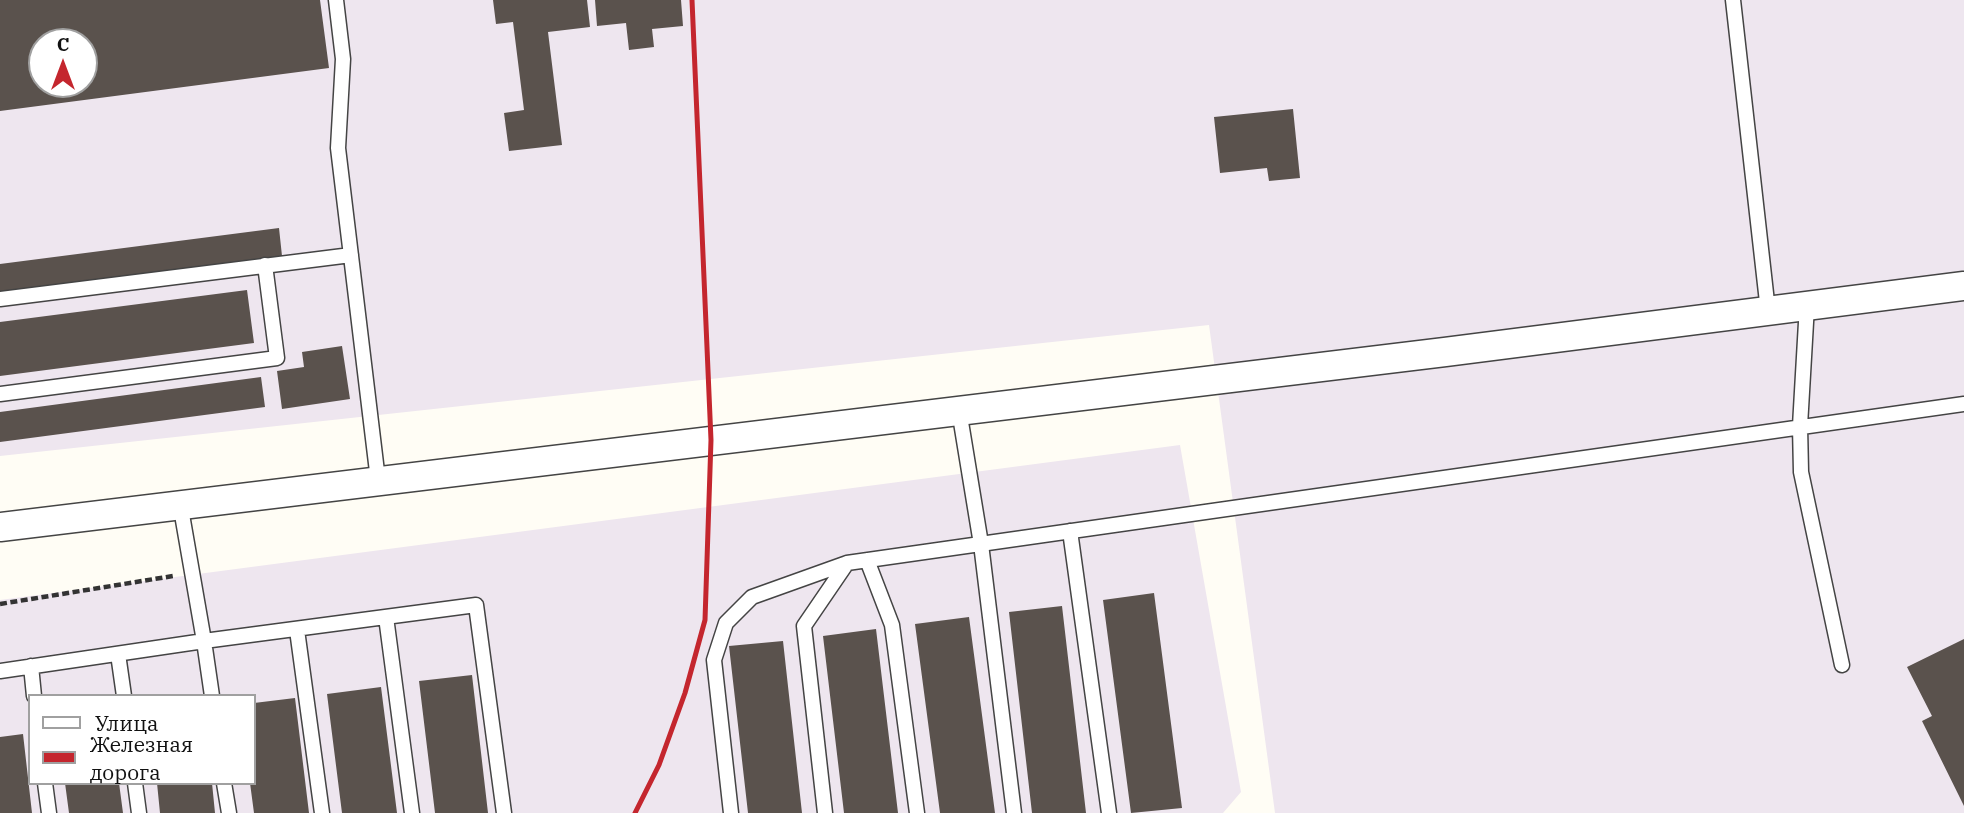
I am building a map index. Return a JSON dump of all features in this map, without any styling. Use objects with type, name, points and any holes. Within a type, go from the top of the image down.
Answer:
[{"type":"street","points":[[0,527],[1964,286]]},
{"type":"lane","points":[[336,0],[343,59],[338,148],[378,480]]},
{"type":"lane","points":[[1733,0],[1768,311]]},
{"type":"lane","points":[[0,299],[351,255]]},
{"type":"lane","points":[[0,394],[277,358],[265,265]]},
{"type":"lane","points":[[1807,305],[1800,426],[1801,472],[1842,665]]},
{"type":"lane","points":[[731,813],[714,660],[726,623],[752,597],[847,563],[1964,404]]},
{"type":"lane","points":[[959,410],[981,544],[1014,813]]},
{"type":"lane","points":[[180,503],[212,694]]},
{"type":"lane","points":[[1070,531],[1109,813]]},
{"type":"lane","points":[[867,560],[892,625],[917,813]]},
{"type":"lane","points":[[825,813],[804,626],[847,563]]},
{"type":"lane","points":[[0,671],[204,640],[476,605],[504,813]]},
{"type":"lane","points":[[386,617],[412,813]]},
{"type":"lane","points":[[297,630],[322,813]]},
{"type":"lane","points":[[118,654],[124,694]]},
{"type":"lane","points":[[31,666],[34,694]]},
{"type":"lane","points":[[45,785],[49,813]]},
{"type":"lane","points":[[135,785],[139,813]]},
{"type":"lane","points":[[224,785],[229,813]]},
{"type":"path","points":[[0,604],[191,573]]},
{"type":"shaded area","points":[[0,0],[1964,0],[1964,813],[1275,813],[1209,325],[0,456]]},
{"type":"shaded area","points":[[1180,445],[1241,792],[1223,813],[0,813],[0,600]]},
{"type":"building","points":[[0,0],[320,0],[329,68],[0,111]]},
{"type":"building","points":[[493,0],[587,0],[590,27],[548,32],[562,145],[509,151],[504,113],[524,110],[513,22],[496,24]]},
{"type":"building","points":[[595,0],[681,0],[683,26],[652,29],[654,47],[629,50],[626,23],[597,26]]},
{"type":"building","points":[[1293,109],[1300,178],[1269,181],[1267,168],[1220,173],[1214,117]]},
{"type":"building","points":[[279,228],[282,256],[0,292],[0,264]]},
{"type":"building","points":[[247,290],[254,343],[0,376],[0,322]]},
{"type":"building","points":[[342,346],[350,399],[282,409],[277,371],[304,367],[302,352]]},
{"type":"building","points":[[261,377],[265,407],[0,442],[0,412]]},
{"type":"building","points":[[1154,593],[1182,808],[1131,813],[1103,600]]},
{"type":"building","points":[[1062,606],[1086,813],[1032,813],[1009,612]]},
{"type":"building","points":[[969,617],[995,813],[940,813],[915,624]]},
{"type":"building","points":[[876,629],[898,813],[844,813],[823,636]]},
{"type":"building","points":[[1964,639],[1964,806],[1922,721],[1932,716],[1907,667]]},
{"type":"building","points":[[783,641],[802,813],[748,813],[729,646]]},
{"type":"building","points":[[472,675],[488,813],[435,813],[419,681]]},
{"type":"building","points":[[381,687],[397,813],[342,813],[327,694]]},
{"type":"building","points":[[295,698],[309,813],[254,813],[250,785],[256,785],[256,703]]},
{"type":"building","points":[[23,734],[32,813],[0,813],[0,737]]},
{"type":"building","points":[[65,785],[119,785],[123,813],[69,813]]},
{"type":"building","points":[[157,785],[212,785],[215,813],[160,813]]},
{"type":"railway","points":[[635,813],[659,765],[685,693],[705,620],[711,440],[692,0]]}]
